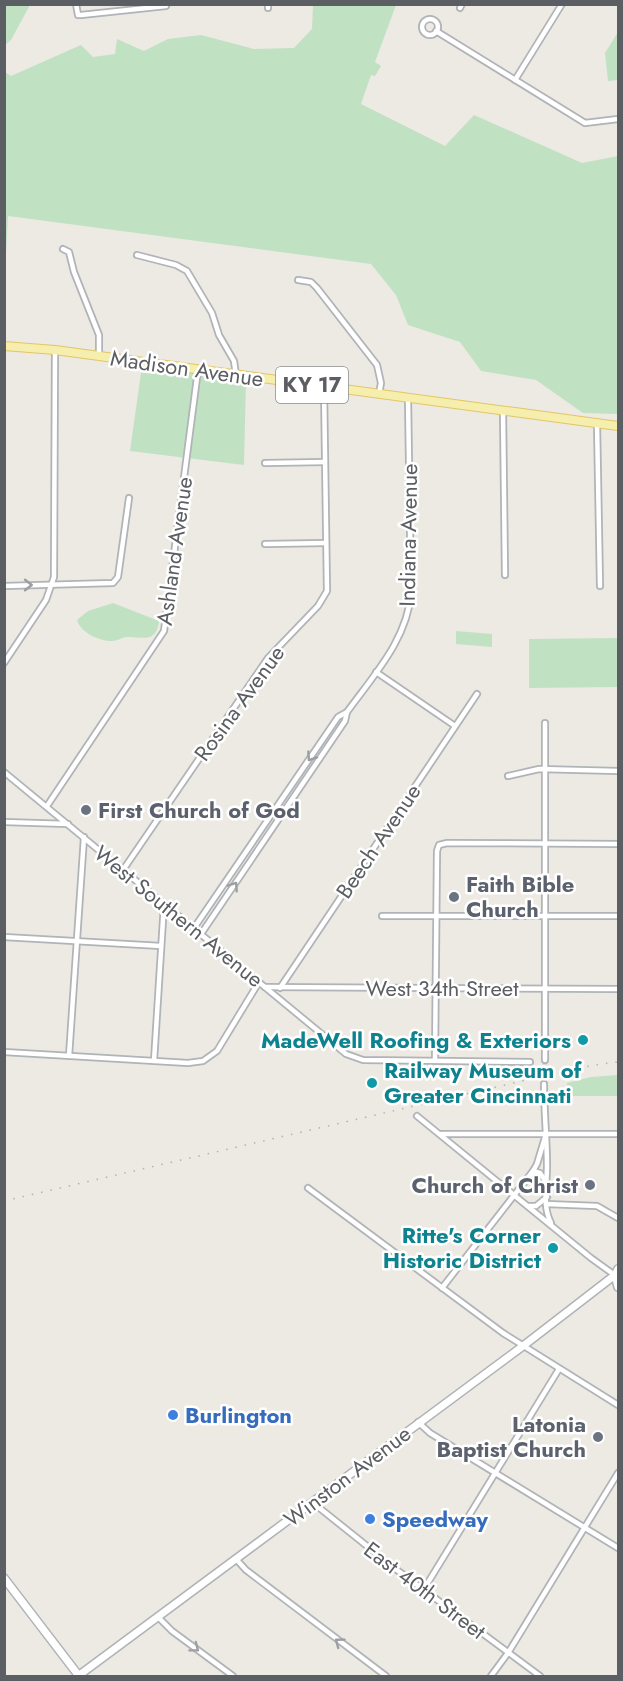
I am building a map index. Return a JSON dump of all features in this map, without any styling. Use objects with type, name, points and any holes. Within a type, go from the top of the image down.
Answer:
[{"type":"main road","name":"Madison Avenue","points":[[4,346],[55,350],[618,426]]},
{"type":"main road","points":[[617,1274],[618,1287]]},
{"type":"main road","name":"Winston Avenue","points":[[79,1676],[617,1274]]},
{"type":"main road","points":[[4,1578],[79,1676]]},
{"type":"street","points":[[75,4],[78,15],[166,6]]},
{"type":"street","points":[[515,80],[561,6],[554,4]]},
{"type":"street","points":[[436,31],[585,123],[618,119]]},
{"type":"street","points":[[63,249],[69,252],[74,272],[99,335],[99,356]]},
{"type":"street","points":[[137,255],[176,265],[187,271],[212,313],[219,335],[234,361],[236,375]]},
{"type":"street","points":[[298,280],[311,282],[317,288],[370,355],[380,374],[379,394]]},
{"type":"street","points":[[4,663],[46,600],[54,577],[55,350]]},
{"type":"street","name":"Ashland Avenue","points":[[47,806],[164,632],[198,370]]},
{"type":"street","name":"Rosina Avenue","points":[[123,870],[268,658],[312,612],[324,596],[328,586],[324,387]]},
{"type":"street","name":"Indiana Avenue","points":[[347,712],[399,636],[410,601],[408,398]]},
{"type":"street","points":[[503,411],[505,575]]},
{"type":"street","points":[[597,423],[600,586]]},
{"type":"street","points":[[265,463],[325,462]]},
{"type":"street","points":[[4,586],[113,583],[118,577],[129,498]]},
{"type":"street","points":[[265,544],[326,543]]},
{"type":"street","points":[[376,672],[455,726]]},
{"type":"street","name":"Beech Avenue","points":[[280,988],[477,694]]},
{"type":"street","points":[[194,928],[338,717],[347,712]]},
{"type":"street","points":[[201,934],[345,721],[347,712]]},
{"type":"street","points":[[545,723],[545,1060]]},
{"type":"street","points":[[508,777],[539,769],[618,771]]},
{"type":"street","name":"West Southern Avenue","points":[[4,772],[338,1048],[354,1058],[435,1060]]},
{"type":"street","points":[[4,822],[68,824]]},
{"type":"street","points":[[69,1056],[75,941],[84,837]]},
{"type":"street","points":[[530,1062],[435,1060],[437,851],[439,845],[447,843],[618,844]]},
{"type":"street","points":[[154,1061],[164,904]]},
{"type":"street","points":[[382,916],[618,916]]},
{"type":"street","points":[[4,937],[161,946]]},
{"type":"street","points":[[4,1052],[192,1063],[208,1058],[217,1051],[259,982]]},
{"type":"street","name":"West 34th Street","points":[[265,987],[618,988]]},
{"type":"street","points":[[544,1084],[546,1204],[552,1225]]},
{"type":"street","points":[[417,1116],[514,1195],[617,1274]]},
{"type":"street","points":[[441,1134],[618,1134]]},
{"type":"street","points":[[442,1288],[533,1171],[546,1134]]},
{"type":"street","points":[[533,1171],[540,1173],[547,1183]]},
{"type":"street","points":[[308,1188],[523,1346],[618,1405]]},
{"type":"street","points":[[529,1206],[536,1206],[547,1197]]},
{"type":"street","points":[[546,1204],[597,1206],[618,1218]]},
{"type":"street","points":[[424,1589],[559,1369]]},
{"type":"street","points":[[418,1422],[430,1433],[618,1548]]},
{"type":"street","points":[[491,1677],[618,1473]]},
{"type":"street","name":"East 40th Street","points":[[312,1502],[540,1677]]},
{"type":"street","points":[[236,1559],[246,1570],[386,1677]]},
{"type":"street","points":[[158,1617],[172,1631],[233,1677]]},
{"type":"green space","points":[[5,4],[30,5],[11,40],[5,45]]},
{"type":"green space","points":[[313,5],[396,5],[375,62],[381,66],[375,76],[371,75],[361,104],[445,146],[474,115],[582,163],[618,156],[618,414],[583,413],[536,380],[481,371],[460,342],[408,325],[396,295],[371,264],[8,216],[5,273],[5,72],[11,76],[81,45],[93,57],[115,54],[117,39],[144,51],[168,39],[201,35],[254,49],[294,48],[312,29]]},
{"type":"green space","points":[[618,32],[618,80],[608,81],[605,53]]},
{"type":"green space","points":[[142,366],[246,380],[244,465],[130,451]]},
{"type":"green space","points":[[113,603],[159,621],[155,633],[147,638],[126,637],[107,641],[96,638],[79,625],[77,620],[88,611]]},
{"type":"green space","points":[[456,631],[492,634],[492,647],[456,644]]},
{"type":"green space","points":[[618,638],[618,687],[529,688],[529,639]]},
{"type":"green space","points":[[618,1075],[618,1096],[567,1096],[567,1083],[591,1077]]},
{"type":"tunnel","points":[[544,1084],[545,1060]]},
{"type":"railway","points":[[4,1201],[548,1075],[618,1062]]},
{"type":"place","name":"First Church of God","points":[[86,810]]},
{"type":"place","name":"Faith Bible Church","points":[[454,897]]},
{"type":"place","name":"MadeWell Roofing & Exteriors","points":[[583,1040]]},
{"type":"place","name":"Railway Museum of Greater Cincinnati","points":[[372,1083]]},
{"type":"place","name":"Church of Christ","points":[[590,1185]]},
{"type":"place","name":"Ritte's Corner Historic District","points":[[553,1248]]},
{"type":"place","name":"Burlington","points":[[173,1415]]},
{"type":"place","name":"Latonia Baptist Church","points":[[598,1437]]},
{"type":"place","name":"Speedway","points":[[370,1519]]}]
